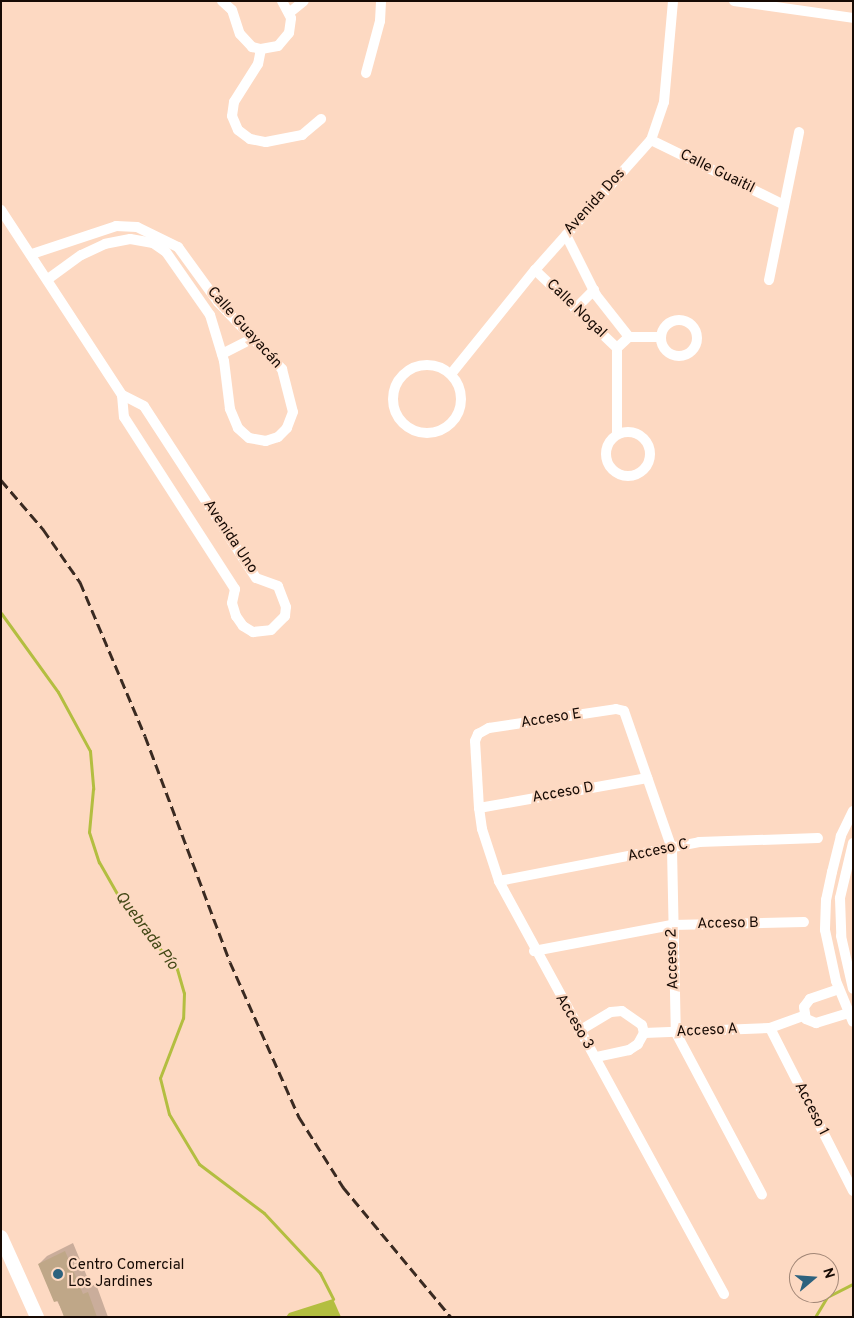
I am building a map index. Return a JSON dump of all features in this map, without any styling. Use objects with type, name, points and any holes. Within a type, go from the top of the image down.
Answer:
[{"type":"main road","points":[[2,1240],[37,1317]]},
{"type":"street","points":[[222,1],[232,10],[240,34],[252,46],[261,49],[284,42],[291,27],[289,13],[282,1]]},
{"type":"street","points":[[289,13],[304,1]]},
{"type":"street","points":[[366,73],[380,21],[381,1]]},
{"type":"street","name":"Avenida Dos","points":[[451,374],[535,270],[651,140],[664,102],[673,1]]},
{"type":"street","points":[[734,1],[853,18]]},
{"type":"street","points":[[261,49],[258,64],[234,102],[232,116],[238,130],[250,139],[266,142],[302,135],[322,119]]},
{"type":"street","points":[[769,280],[798,132]]},
{"type":"street","name":"Calle Guaitil","points":[[651,140],[784,204]]},
{"type":"street","name":"Avenida Uno","points":[[1,210],[32,254],[122,395],[124,417],[235,589],[232,603],[236,616],[242,626],[253,632],[271,630],[285,616],[286,607],[278,586],[256,578],[144,406],[122,395]]},
{"type":"street","name":"Calle Guayacán","points":[[32,254],[100,231],[123,226],[157,234],[178,247],[218,302],[282,369],[289,388],[293,412],[287,428],[278,437],[266,441],[249,438],[238,428],[228,402],[222,354],[210,315],[166,252],[153,244],[130,239],[105,244],[81,254],[48,279]]},
{"type":"street","points":[[100,231],[105,244]]},
{"type":"street","name":"Calle Nogal","points":[[566,235],[594,290],[629,337]]},
{"type":"street","name":"Calle Nogal","points":[[535,270],[617,348],[617,434]]},
{"type":"street","points":[[184,280],[197,272]]},
{"type":"street","points":[[575,309],[594,290]]},
{"type":"street","name":"Calle Nogal","points":[[617,348],[629,337],[661,337]]},
{"type":"street","points":[[222,354],[254,338]]},
{"type":"street","points":[[425,365],[441,367],[451,374],[458,384],[461,400],[452,422],[440,430],[429,432],[406,426],[395,408],[393,395],[404,374],[425,365]]},
{"type":"street","points":[[631,431],[646,440],[650,455],[648,463],[638,474],[631,476],[616,473],[606,461],[607,446],[617,434],[631,431]]},
{"type":"street","name":"Acceso E","points":[[478,734],[489,728],[616,709],[624,711]]},
{"type":"street","name":"Acceso 2","points":[[624,711],[672,849],[672,925],[676,1033],[762,1195]]},
{"type":"street","name":"Acceso 3","points":[[478,734],[475,741],[479,808],[482,829],[499,881],[534,951],[724,1294]]},
{"type":"street","name":"Acceso D","points":[[479,808],[647,778]]},
{"type":"street","points":[[839,989],[810,999],[804,1007],[805,1015],[816,1023],[851,1018],[839,989],[825,930],[826,900],[841,836],[853,811]]},
{"type":"street","name":"Acceso C","points":[[499,881],[718,840],[818,838]]},
{"type":"street","points":[[853,843],[840,898],[841,936],[853,989]]},
{"type":"street","name":"Acceso B","points":[[534,951],[672,925],[804,922]]},
{"type":"street","points":[[579,1031],[601,1016],[622,1011],[634,1017],[644,1033],[638,1044],[629,1050],[594,1058]]},
{"type":"street","name":"Acceso A","points":[[644,1033],[770,1028],[805,1015]]},
{"type":"street","name":"Acceso 1","points":[[770,1028],[853,1191]]},
{"type":"shaded area","points":[[333,1299],[341,1317],[286,1317],[289,1313]]},
{"type":"building","name":"Centro Comercial Los Jardines","points":[[65,1251],[83,1294],[88,1292],[97,1317],[64,1317],[58,1301],[54,1302],[38,1264]]},
{"type":"waterway","name":"Quebrada Pío","points":[[1,613],[58,692],[90,751],[93,789],[89,832],[99,862],[124,906],[177,969],[184,993],[183,1018],[160,1078],[169,1114],[199,1164],[264,1213],[320,1273],[333,1299]]},
{"type":"waterway","points":[[815,1317],[827,1297],[853,1284]]},
{"type":"railway","points":[[1,480],[43,529],[80,582],[145,736],[230,962],[299,1117],[343,1187],[451,1317]]},
{"type":"place","name":"Centro Comercial Los Jardines","points":[[58,1274]]}]
